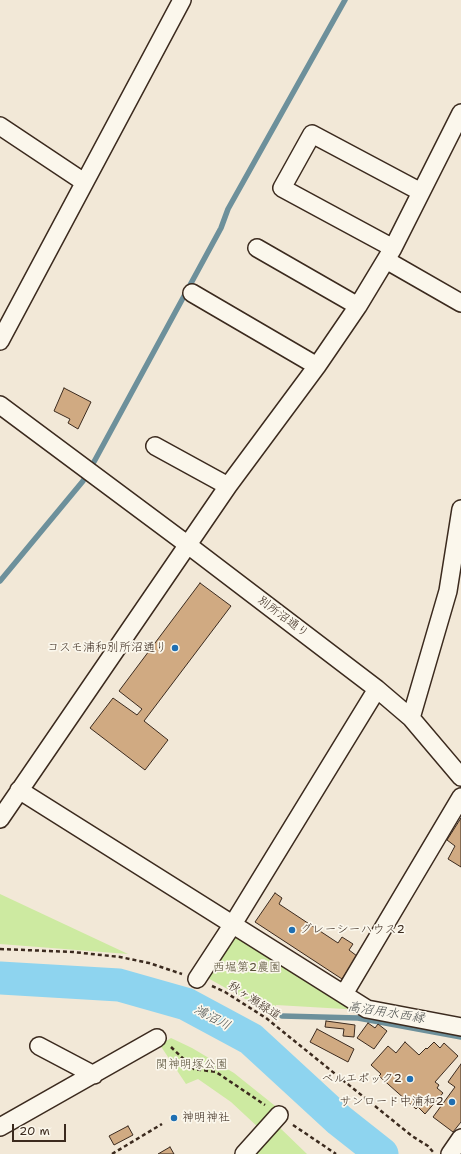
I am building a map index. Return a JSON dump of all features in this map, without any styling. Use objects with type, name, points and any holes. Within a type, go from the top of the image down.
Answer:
[{"type":"street","points":[[0,341],[182,0]]},
{"type":"street","points":[[0,819],[228,486],[317,366],[358,306],[390,254],[461,113]]},
{"type":"street","points":[[0,126],[84,182]]},
{"type":"street","points":[[421,192],[312,134],[282,188],[390,254],[461,303]]},
{"type":"street","points":[[257,248],[358,306]]},
{"type":"street","points":[[192,294],[317,366]]},
{"type":"street","name":"別所沼通り","points":[[0,405],[188,545],[377,689],[412,718],[461,777]]},
{"type":"street","points":[[155,446],[228,486]]},
{"type":"street","points":[[412,718],[448,591],[461,509]]},
{"type":"street","points":[[197,979],[233,924],[377,689]]},
{"type":"street","points":[[19,790],[367,1008],[461,1027]]},
{"type":"street","points":[[344,994],[461,797]]},
{"type":"street","points":[[0,1128],[157,1038]]},
{"type":"street","points":[[39,1046],[94,1075]]},
{"type":"street","points":[[244,1154],[279,1115]]},
{"type":"street","points":[[450,1154],[461,1138]]},
{"type":"path","name":"秋ヶ瀬緑道","points":[[0,949],[74,952],[120,956],[149,963],[197,979],[225,992],[266,1018],[412,1136],[428,1146],[434,1154]]},
{"type":"path","points":[[157,1038],[174,1049],[194,1069],[216,1072],[336,1154]]},
{"type":"path","points":[[112,1154],[162,1124]]},
{"type":"green space","points":[[0,894],[128,954],[0,944]]},
{"type":"green space","name":"西堀第2農園","points":[[233,933],[362,1010],[276,1005],[274,1015],[206,977]]},
{"type":"green space","name":"関神明塚公園","points":[[171,1038],[192,1048],[234,1073],[279,1109],[260,1129],[231,1102],[198,1079],[186,1084],[160,1045]]},
{"type":"green space","points":[[277,1125],[307,1154],[257,1154],[254,1149]]},
{"type":"building","points":[[64,388],[91,402],[78,429],[68,423],[70,419],[54,411]]},
{"type":"building","name":"コスモ浦和別所沼通り","points":[[200,583],[231,606],[144,721],[168,740],[145,770],[90,728],[113,698],[137,715],[142,709],[119,691]]},
{"type":"building","points":[[461,818],[461,867],[448,859],[455,846],[447,840]]},
{"type":"building","name":"グレーシーハウス2","points":[[275,893],[282,898],[279,904],[338,943],[342,937],[353,944],[349,950],[357,956],[342,979],[255,922]]},
{"type":"building","points":[[326,1021],[355,1025],[354,1037],[343,1036],[344,1029],[325,1027]]},
{"type":"building","points":[[368,1023],[375,1028],[378,1024],[387,1031],[374,1049],[357,1038]]},
{"type":"building","points":[[317,1029],[354,1049],[348,1062],[310,1042]]},
{"type":"building","name":"ベルエポック2","points":[[405,1042],[419,1055],[434,1042],[440,1048],[444,1043],[458,1056],[435,1082],[439,1085],[437,1088],[443,1093],[425,1114],[418,1107],[416,1109],[379,1076],[381,1074],[371,1065],[388,1046],[396,1053]]},
{"type":"building","name":"サンロード中浦和2","points":[[461,1064],[461,1122],[453,1132],[433,1117],[455,1087],[448,1082]]},
{"type":"building","points":[[128,1126],[133,1135],[114,1145],[109,1136]]},
{"type":"building","points":[[170,1147],[174,1154],[158,1154]]},
{"type":"waterway","points":[[0,581],[83,481],[221,228],[228,209],[345,0]]},
{"type":"waterway","name":"鴻沼川","points":[[0,978],[119,985],[186,1004],[251,1039],[339,1120],[382,1154]]},
{"type":"waterway","name":"高沼用水西縁","points":[[282,1016],[358,1018],[461,1037]]},
{"type":"place","name":"コスモ浦和別所沼通り","points":[[175,648]]},
{"type":"place","name":"グレーシーハウス2","points":[[292,930]]},
{"type":"place","name":"ベルエポック2","points":[[410,1079]]},
{"type":"place","name":"サンロード中浦和2","points":[[452,1102]]},
{"type":"place","name":"神明神社","points":[[174,1118]]}]
